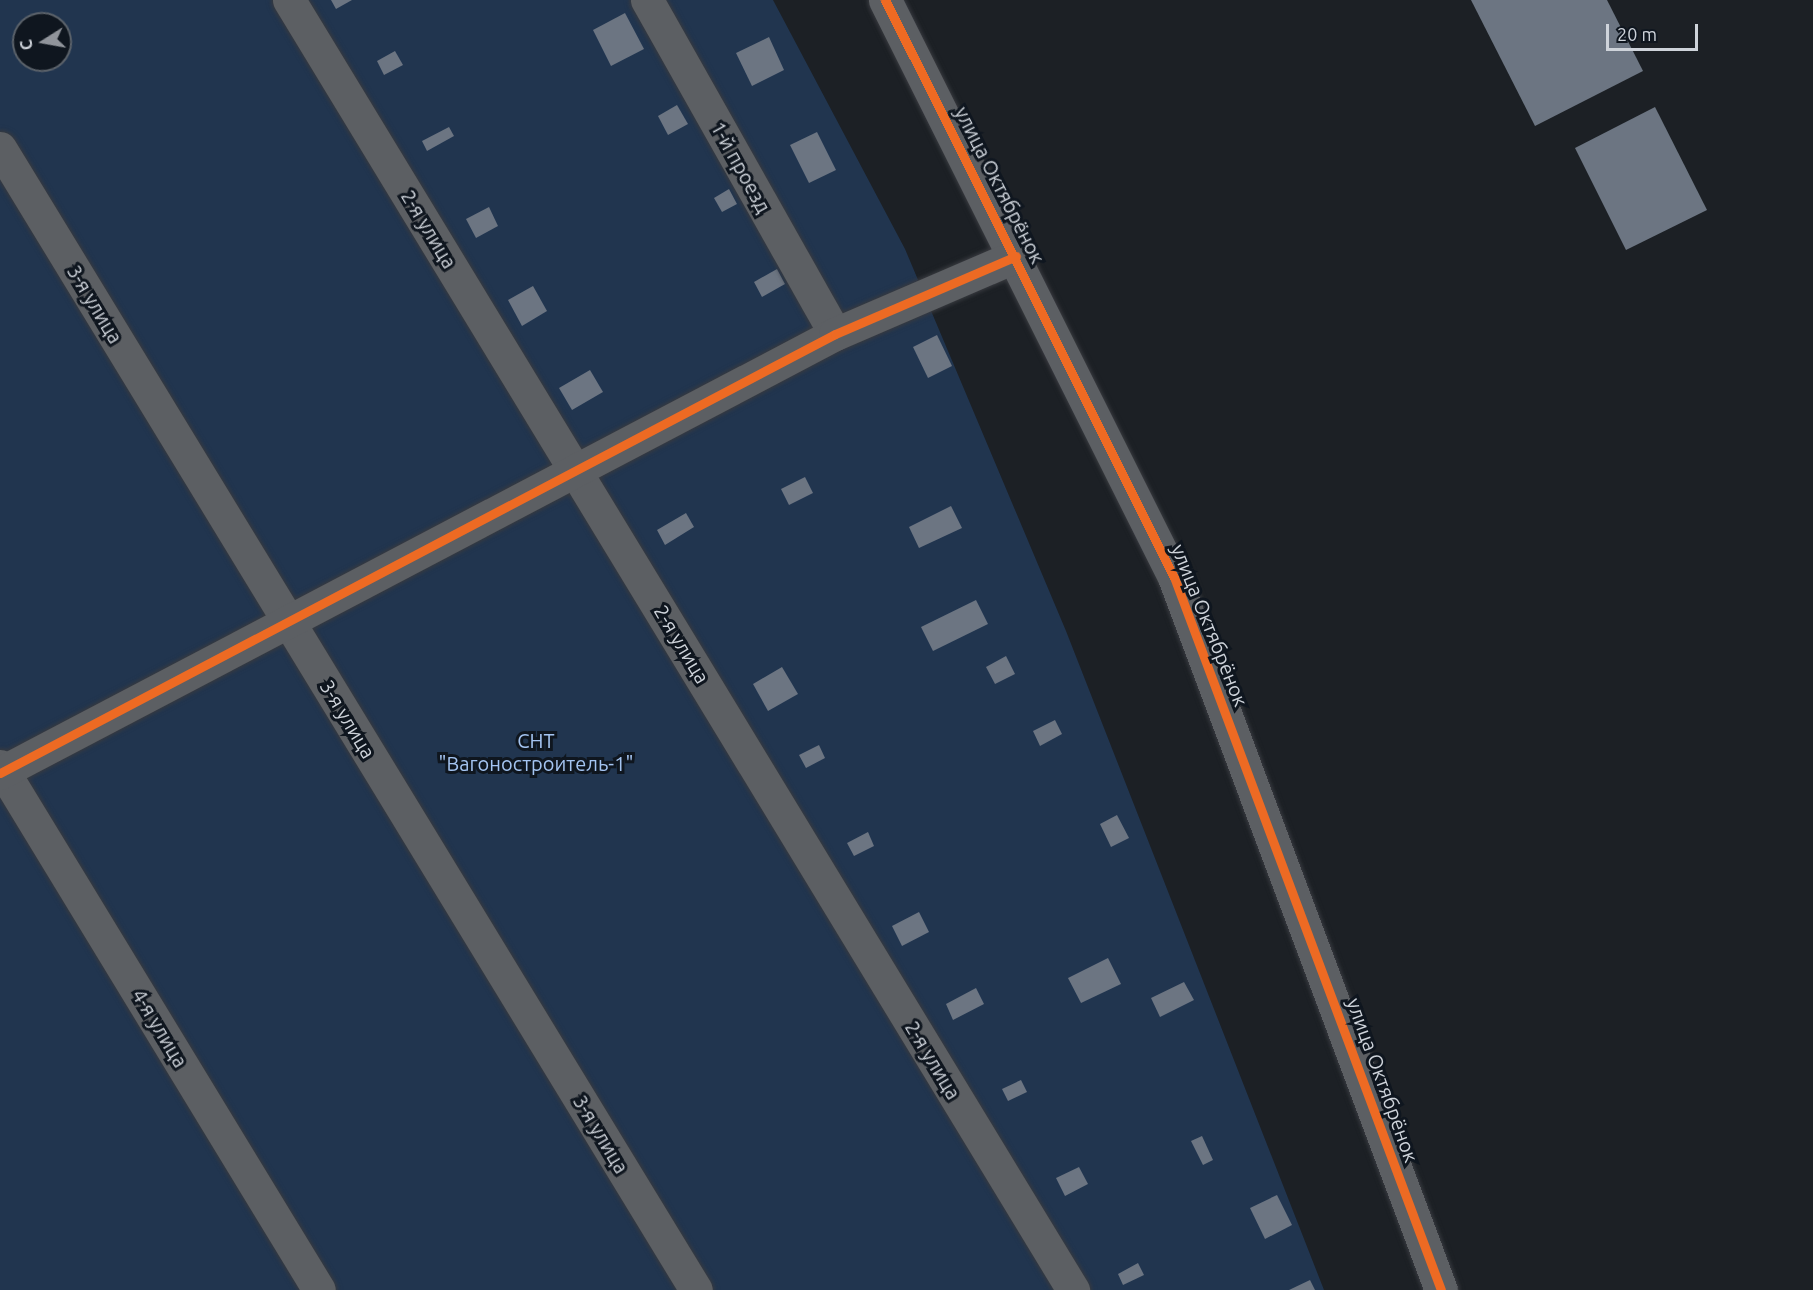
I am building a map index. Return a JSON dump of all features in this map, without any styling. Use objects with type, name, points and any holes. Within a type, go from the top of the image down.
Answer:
[{"type":"street","name":"2-я улица","points":[[289,0],[1072,1290]]},
{"type":"street","name":"1-й проезд","points":[[647,0],[835,334]]},
{"type":"street","name":"улица Октябрёнок","points":[[885,0],[1016,256],[1174,577],[1441,1290]]},
{"type":"street","name":"3-я улица","points":[[0,148],[696,1290]]},
{"type":"street","points":[[1,770],[835,334],[1016,256]]},
{"type":"street","name":"4-я улица","points":[[1,770],[319,1290]]},
{"type":"green space","name":"СНТ \"Вагоностроитель-1\"","points":[[0,0],[773,0],[905,249],[1066,631],[1324,1290],[0,1290]]},
{"type":"building","points":[[331,0],[352,0],[336,9]]},
{"type":"building","points":[[1471,0],[1607,0],[1643,71],[1535,126]]},
{"type":"building","points":[[625,13],[644,49],[611,66],[593,30]]},
{"type":"building","points":[[769,37],[784,70],[752,86],[736,53]]},
{"type":"building","points":[[395,51],[403,65],[384,75],[377,61]]},
{"type":"building","points":[[677,105],[688,124],[668,135],[658,116]]},
{"type":"building","points":[[1655,107],[1707,210],[1626,250],[1575,148]]},
{"type":"building","points":[[449,127],[454,136],[427,151],[422,141]]},
{"type":"building","points":[[817,132],[836,170],[809,183],[790,145]]},
{"type":"building","points":[[729,189],[737,204],[722,212],[714,198]]},
{"type":"building","points":[[489,207],[498,226],[476,238],[466,219]]},
{"type":"building","points":[[777,269],[785,284],[762,297],[754,282]]},
{"type":"building","points":[[533,286],[547,311],[522,326],[508,300]]},
{"type":"building","points":[[937,335],[952,366],[928,378],[913,347]]},
{"type":"building","points":[[590,370],[603,392],[572,410],[559,388]]},
{"type":"building","points":[[805,477],[813,493],[789,505],[781,489]]},
{"type":"building","points":[[951,506],[962,528],[919,548],[909,527]]},
{"type":"building","points":[[686,513],[694,527],[665,545],[657,530]]},
{"type":"building","points":[[976,600],[988,624],[933,651],[921,627]]},
{"type":"building","points":[[1006,656],[1015,674],[995,684],[986,667]]},
{"type":"building","points":[[782,667],[798,694],[768,711],[753,684]]},
{"type":"building","points":[[1055,720],[1062,734],[1040,746],[1033,731]]},
{"type":"building","points":[[819,745],[825,758],[806,768],[799,755]]},
{"type":"building","points":[[1117,815],[1129,838],[1111,847],[1100,824]]},
{"type":"building","points":[[868,832],[874,846],[854,856],[847,843]]},
{"type":"building","points":[[919,912],[929,932],[902,946],[892,926]]},
{"type":"building","points":[[1108,958],[1121,984],[1081,1003],[1068,978]]},
{"type":"building","points":[[1184,982],[1194,1000],[1160,1017],[1151,998]]},
{"type":"building","points":[[976,988],[984,1004],[953,1020],[946,1004]]},
{"type":"building","points":[[1021,1080],[1027,1092],[1008,1101],[1002,1089]]},
{"type":"building","points":[[1202,1136],[1213,1160],[1203,1165],[1191,1141]]},
{"type":"building","points":[[1079,1167],[1088,1184],[1065,1196],[1056,1178]]},
{"type":"building","points":[[1277,1195],[1292,1225],[1265,1239],[1250,1208]]},
{"type":"building","points":[[1138,1263],[1144,1275],[1123,1285],[1118,1274]]},
{"type":"building","points":[[1310,1280],[1315,1290],[1289,1290]]},
{"type":"cycle path","points":[[885,0],[1174,577],[1441,1290]]},
{"type":"cycle path","points":[[0,773],[835,334],[1016,256]]}]
